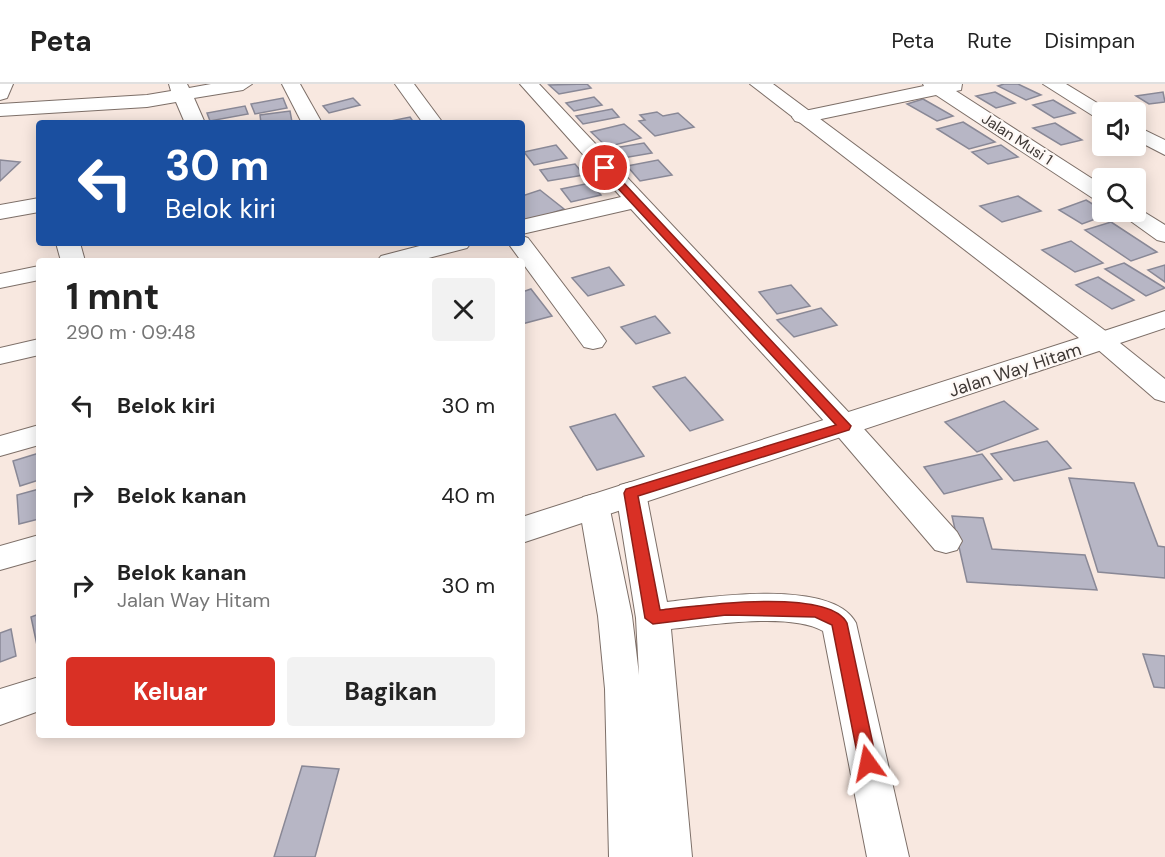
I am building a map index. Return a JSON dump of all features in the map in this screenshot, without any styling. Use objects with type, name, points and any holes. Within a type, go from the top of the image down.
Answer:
[{"type":"street","points":[[0,94],[4,84]]},
{"type":"street","points":[[0,110],[120,103],[180,90],[243,84]]},
{"type":"street","points":[[291,84],[310,120]]},
{"type":"street","points":[[404,84],[430,120]]},
{"type":"street","points":[[529,84],[845,426],[946,541]]},
{"type":"street","name":"Jalan Way Hitam","points":[[760,84],[1101,341]]},
{"type":"street","points":[[802,117],[936,86],[962,84]]},
{"type":"street","points":[[1052,84],[1092,107]]},
{"type":"street","name":"Jalan Musi 1","points":[[936,86],[1092,187]]},
{"type":"street","points":[[180,90],[194,120]]},
{"type":"street","points":[[109,120],[120,103]]},
{"type":"street","points":[[1146,138],[1165,149]]},
{"type":"street","points":[[525,226],[635,201]]},
{"type":"street","points":[[0,212],[36,206]]},
{"type":"street","points":[[1145,222],[1165,235]]},
{"type":"street","points":[[401,258],[447,246]]},
{"type":"street","points":[[522,246],[593,341]]},
{"type":"street","points":[[0,281],[36,274]]},
{"type":"street","points":[[1101,341],[1165,319]]},
{"type":"street","points":[[1101,341],[1165,393]]},
{"type":"street","name":"Jalan Way Hitam","points":[[525,529],[1101,341]]},
{"type":"street","points":[[0,356],[36,348]]},
{"type":"street","points":[[0,446],[36,436]]},
{"type":"street","points":[[631,493],[653,618],[670,857]]},
{"type":"street","points":[[594,505],[615,616],[623,689],[630,857]]},
{"type":"street","points":[[0,558],[36,548]]},
{"type":"street","points":[[653,618],[726,608],[815,610],[833,617],[839,623],[888,857]]},
{"type":"street","points":[[0,707],[36,695]]},
{"type":"building","points":[[587,84],[591,88],[559,94],[549,85]]},
{"type":"building","points":[[1018,84],[1041,95],[1026,100],[998,86]]},
{"type":"building","points":[[995,92],[1015,103],[996,108],[976,96]]},
{"type":"building","points":[[1163,92],[1165,102],[1149,104],[1136,96]]},
{"type":"building","points":[[594,97],[602,105],[574,111],[566,103]]},
{"type":"building","points":[[283,98],[287,108],[255,114],[251,104]]},
{"type":"building","points":[[353,98],[360,105],[329,113],[323,106]]},
{"type":"building","points":[[923,99],[953,116],[937,121],[907,104]]},
{"type":"building","points":[[1053,100],[1075,113],[1054,118],[1033,105]]},
{"type":"building","points":[[245,106],[248,114],[210,120],[207,113]]},
{"type":"building","points":[[612,109],[619,117],[583,124],[576,116]]},
{"type":"building","points":[[290,111],[292,120],[261,120],[260,115]]},
{"type":"building","points":[[657,112],[663,116],[678,113],[694,127],[655,136],[639,121],[645,120],[640,115]]},
{"type":"building","points":[[410,117],[412,120],[396,120]]},
{"type":"building","points":[[963,122],[995,142],[969,149],[937,129]]},
{"type":"building","points":[[1055,123],[1082,140],[1061,145],[1033,128]]},
{"type":"building","points":[[624,124],[641,138],[607,147],[591,132]]},
{"type":"building","points":[[644,143],[652,153],[623,158],[614,148]]},
{"type":"building","points":[[556,145],[567,158],[534,165],[525,152]]},
{"type":"building","points":[[1001,145],[1018,157],[988,164],[972,152]]},
{"type":"building","points":[[0,160],[20,162],[0,181]]},
{"type":"building","points":[[658,160],[672,175],[640,181],[627,166]]},
{"type":"building","points":[[575,164],[584,175],[548,181],[540,170]]},
{"type":"building","points":[[590,183],[601,195],[571,202],[561,189]]},
{"type":"building","points":[[540,190],[564,209],[526,222],[525,195]]},
{"type":"building","points":[[1018,196],[1041,211],[1002,222],[980,206]]},
{"type":"building","points":[[1086,200],[1092,204],[1092,220],[1082,224],[1059,210]]},
{"type":"building","points":[[1111,222],[1157,252],[1131,261],[1085,230]]},
{"type":"building","points":[[1071,241],[1103,263],[1075,272],[1042,250]]},
{"type":"building","points":[[1124,263],[1165,288],[1146,296],[1105,269]]},
{"type":"building","points":[[1165,265],[1165,282],[1148,270]]},
{"type":"building","points":[[609,267],[624,285],[588,296],[572,278]]},
{"type":"building","points":[[1098,277],[1134,300],[1112,309],[1076,285]]},
{"type":"building","points":[[791,285],[810,306],[777,314],[759,292]]},
{"type":"building","points":[[531,289],[552,316],[525,323],[525,291]]},
{"type":"building","points":[[821,308],[837,325],[794,337],[777,320]]},
{"type":"building","points":[[655,316],[670,333],[636,344],[621,327]]},
{"type":"building","points":[[685,377],[723,420],[690,431],[653,387]]},
{"type":"building","points":[[1004,401],[1038,429],[977,452],[945,422]]},
{"type":"building","points":[[615,414],[644,456],[597,470],[570,427]]},
{"type":"building","points":[[1047,441],[1071,468],[1014,481],[991,454]]},
{"type":"building","points":[[36,454],[36,481],[20,486],[13,461]]},
{"type":"building","points":[[982,454],[1002,479],[944,494],[924,467]]},
{"type":"building","points":[[1069,478],[1134,483],[1158,546],[1165,547],[1165,578],[1098,572]]},
{"type":"building","points":[[36,490],[36,520],[19,524],[17,495]]},
{"type":"building","points":[[952,516],[983,518],[992,549],[1085,555],[1097,590],[967,582]]},
{"type":"building","points":[[36,615],[36,641],[31,617]]},
{"type":"building","points":[[11,629],[16,656],[0,662],[0,633]]},
{"type":"building","points":[[1143,654],[1165,656],[1165,688],[1154,687]]},
{"type":"building","points":[[302,766],[339,769],[315,857],[274,857]]},
{"type":"route","points":[[605,168],[845,426],[631,493],[653,618],[726,608],[815,610],[833,617],[839,623],[868,763]]}]
